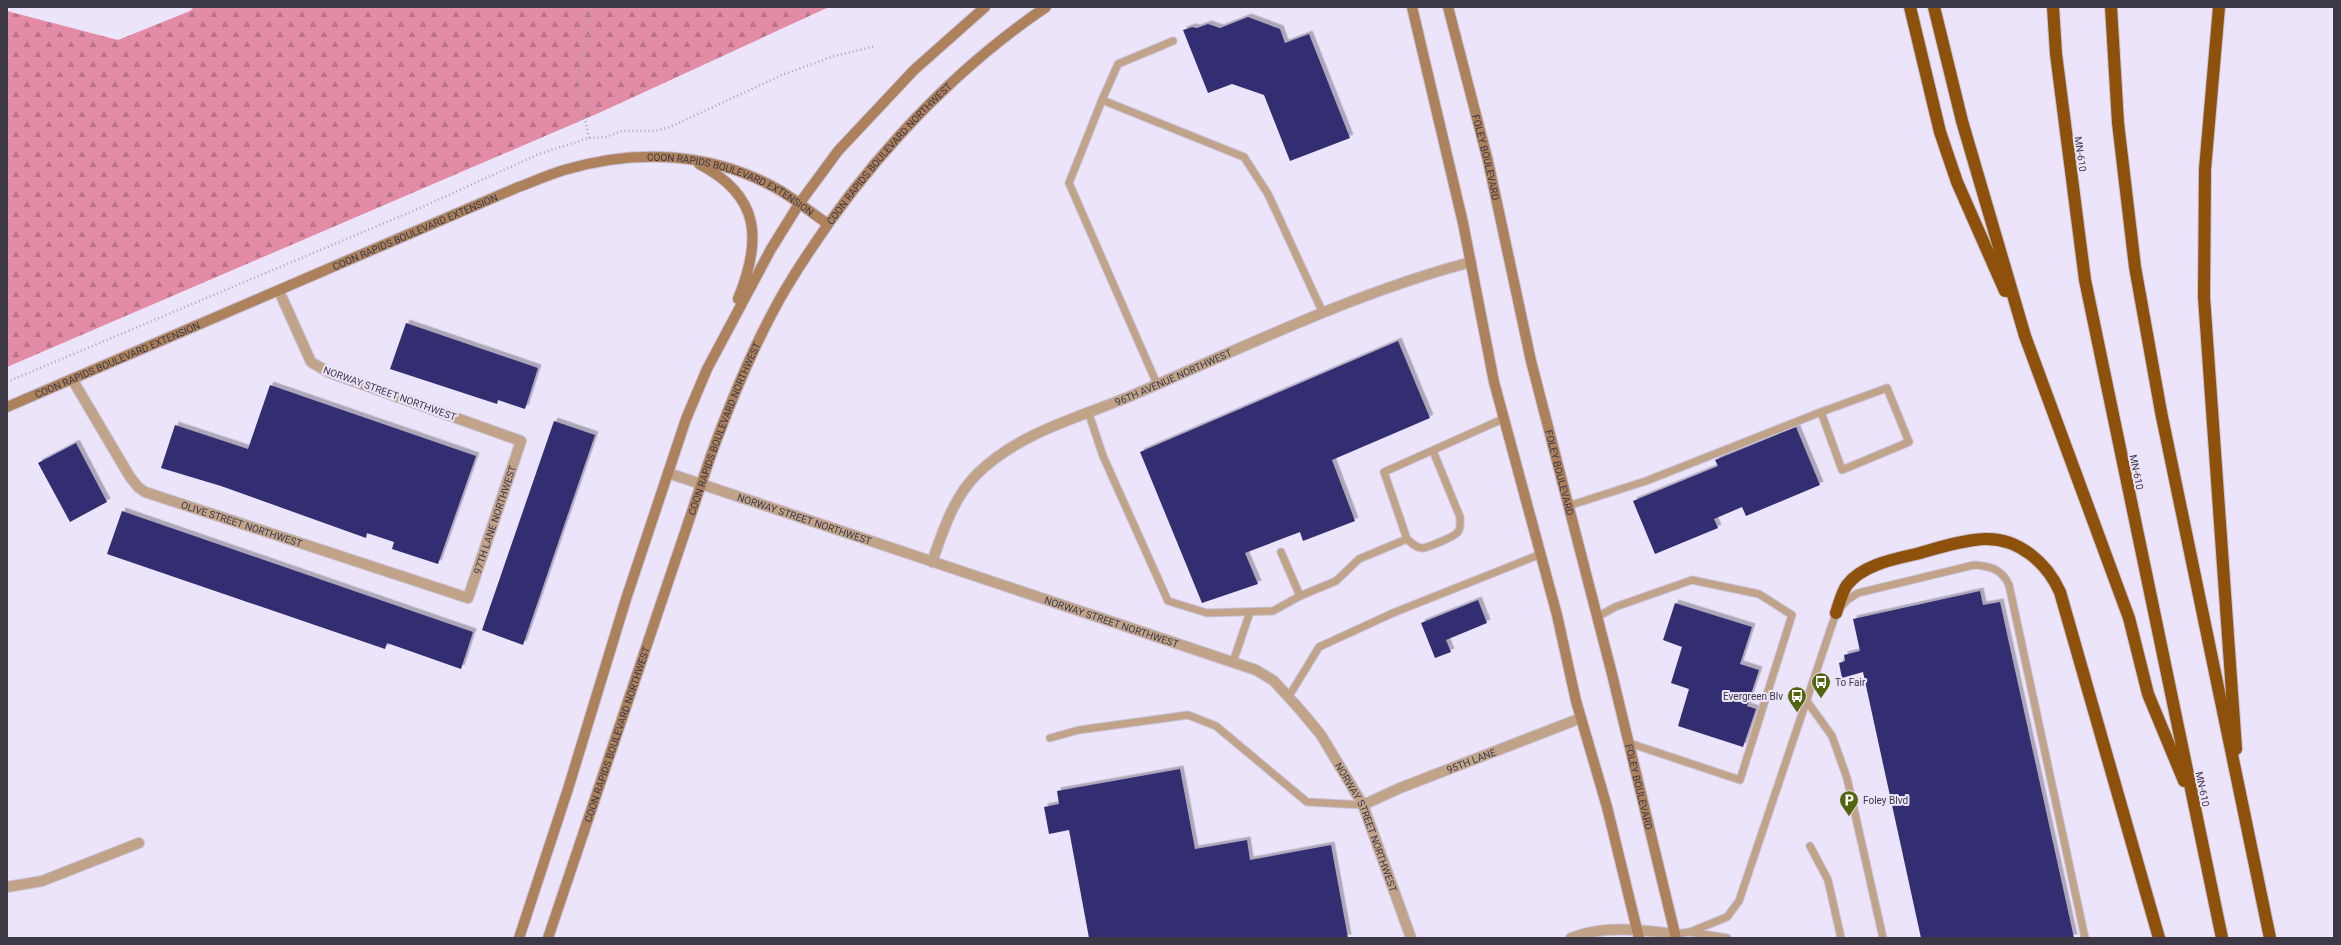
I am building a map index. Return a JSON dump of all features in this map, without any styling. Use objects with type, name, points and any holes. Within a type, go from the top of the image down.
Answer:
[{"type":"highway","points":[[1910,7],[1940,132],[1957,182],[2025,336],[2130,618],[2148,694],[2195,809]]},
{"type":"highway","points":[[1934,7],[1962,121],[2025,336]]},
{"type":"highway","name":"MN-610","points":[[2053,7],[2056,54],[2085,280],[2222,938]]},
{"type":"highway","points":[[2111,7],[2118,123],[2135,267],[2161,412],[2239,796],[2270,938]]},
{"type":"highway","points":[[2219,7],[2204,169],[2204,296],[2239,796]]},
{"type":"highway","points":[[1836,613],[1847,585],[1860,573],[1888,560],[1969,541],[1986,539],[2006,543],[2026,551],[2040,562],[2053,578],[2060,592],[2159,938]]},
{"type":"main road","points":[[518,938],[668,473],[686,419],[707,368],[771,249],[799,204],[838,151],[914,70],[985,7]]},
{"type":"main road","name":"COON RAPIDS BOULEVARD NORTHWEST","points":[[548,938],[724,418],[763,332],[785,291],[828,224],[866,175],[912,122],[982,56],[1046,7]]},
{"type":"main road","points":[[1412,7],[1463,223],[1494,382],[1541,554],[1581,718],[1606,807],[1638,934]]},
{"type":"main road","name":"FOLEY BOULEVARD","points":[[1448,7],[1488,162],[1531,361],[1629,743],[1675,936]]},
{"type":"main road","name":"COON RAPIDS BOULEVARD EXTENSION","points":[[7,407],[564,170],[609,159],[639,156],[687,158],[713,163],[759,180],[781,191],[828,224]]},
{"type":"main road","points":[[687,158],[715,172],[731,187],[744,203],[750,216],[754,234],[753,252],[740,295],[721,342]]},
{"type":"street","name":"96TH AVENUE NORTHWEST","points":[[932,562],[948,519],[959,498],[976,475],[1021,441],[1088,411],[1157,384],[1323,314],[1407,281],[1471,262]]},
{"type":"street","name":"NORWAY STREET NORTHWEST","points":[[279,291],[311,362],[320,368],[521,441]]},
{"type":"street","name":"OLIVE STREET NORTHWEST","points":[[72,379],[130,477],[138,487],[145,492],[468,598]]},
{"type":"street","name":"97TH LANE NORTHWEST","points":[[468,598],[521,441]]},
{"type":"street","name":"NORWAY STREET NORTHWEST","points":[[668,473],[1233,662],[1256,670],[1274,681],[1320,735],[1363,805],[1411,938]]},
{"type":"street","name":"95TH LANE","points":[[1363,805],[1400,788],[1581,718]]},
{"type":"street","points":[[7,887],[42,881],[139,843]]},
{"type":"street","points":[[1571,938],[1586,933],[1607,930],[1638,934],[1675,936]]},
{"type":"lane","points":[[1157,384],[1069,183],[1118,64],[1174,41]]},
{"type":"lane","points":[[1102,100],[1244,157],[1268,194],[1323,314]]},
{"type":"lane","points":[[1568,506],[1646,482],[1821,412],[1888,388],[1909,442],[1842,470],[1821,412]]},
{"type":"lane","points":[[1088,411],[1103,456],[1168,601],[1207,613],[1273,611],[1300,596],[1336,581],[1359,559],[1406,539]]},
{"type":"lane","points":[[1433,451],[1460,517],[1461,525],[1458,533],[1451,538],[1422,548],[1414,545],[1406,539],[1384,472],[1504,418]]},
{"type":"lane","points":[[1281,552],[1300,596]]},
{"type":"lane","points":[[1288,696],[1319,647],[1393,612],[1541,554]]},
{"type":"lane","points":[[1675,936],[1690,932],[1727,917],[1738,901],[1836,613],[1847,600],[1858,593],[1974,565],[1989,566],[2004,574],[2009,585],[2085,938]]},
{"type":"lane","points":[[1597,617],[1614,607],[1692,580],[1759,594],[1792,615],[1740,780],[1629,743]]},
{"type":"lane","points":[[1233,662],[1250,612]]},
{"type":"lane","points":[[1806,700],[1832,736],[1847,778],[1883,938]]},
{"type":"lane","points":[[1050,738],[1079,730],[1188,715],[1216,726],[1307,802],[1363,805]]},
{"type":"lane","points":[[1810,846],[1828,880],[1841,938]]},
{"type":"lane","points":[[1690,932],[1727,938]]},
{"type":"path","points":[[586,7],[588,28],[578,85],[589,138]]},
{"type":"green space","points":[[194,7],[829,7],[601,112],[7,367],[7,11],[118,40],[190,11]]},
{"type":"building","points":[[1248,17],[1280,29],[1285,43],[1309,34],[1350,138],[1290,161],[1264,95],[1232,84],[1208,93],[1183,30],[1192,27],[1197,28],[1208,24],[1220,28]]},
{"type":"building","points":[[406,323],[538,368],[525,409],[498,400],[497,404],[390,369]]},
{"type":"building","points":[[1398,341],[1430,418],[1332,460],[1355,521],[1303,541],[1300,532],[1245,553],[1258,584],[1202,603],[1140,452]]},
{"type":"building","points":[[270,385],[476,456],[438,564],[392,549],[394,542],[367,533],[366,538],[221,486],[161,468],[175,425],[248,449]]},
{"type":"building","points":[[554,421],[595,435],[523,645],[482,630]]},
{"type":"building","points":[[1796,427],[1820,485],[1746,516],[1742,507],[1714,519],[1718,528],[1655,554],[1633,501],[1718,466],[1715,460]]},
{"type":"building","points":[[76,443],[107,502],[70,522],[38,463]]},
{"type":"building","points":[[122,511],[473,632],[461,669],[387,643],[385,649],[107,554]]},
{"type":"building","points":[[1980,591],[1983,605],[2000,602],[2074,938],[1921,938],[1863,672],[1842,678],[1839,663],[1845,661],[1844,655],[1860,651],[1853,619]]},
{"type":"building","points":[[1478,600],[1487,623],[1446,640],[1451,652],[1435,658],[1421,623]]},
{"type":"building","points":[[1675,603],[1752,627],[1740,664],[1759,670],[1747,706],[1756,709],[1743,747],[1678,726],[1689,689],[1671,683],[1682,647],[1663,640]]},
{"type":"building","points":[[1180,769],[1195,849],[1247,840],[1250,860],[1331,845],[1348,938],[1089,938],[1069,830],[1049,834],[1044,807],[1059,804],[1057,791]]},
{"type":"place","name":"To Fair","points":[[1821,699]]},
{"type":"place","name":"Evergreen Blv","points":[[1797,713]]},
{"type":"place","name":"Foley Blvd","points":[[1849,817]]}]
